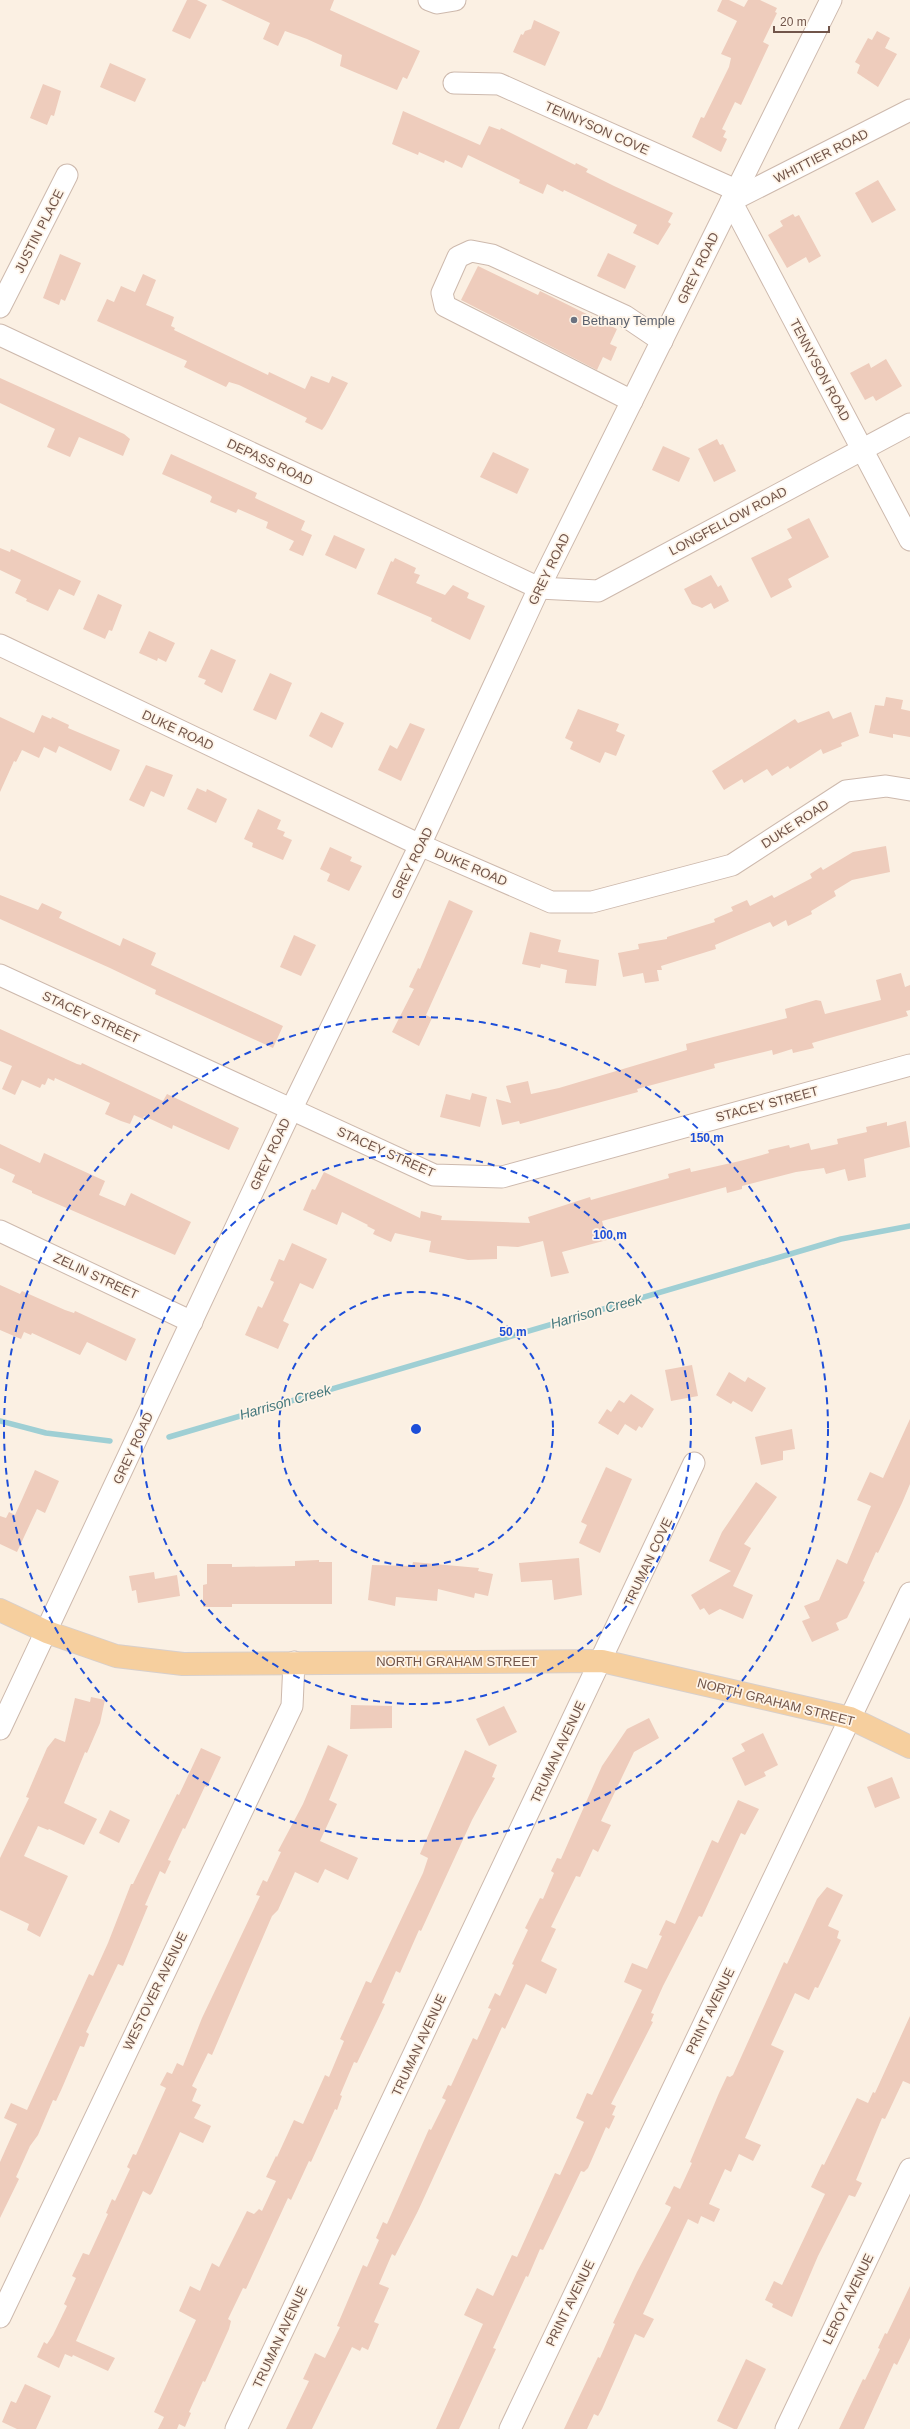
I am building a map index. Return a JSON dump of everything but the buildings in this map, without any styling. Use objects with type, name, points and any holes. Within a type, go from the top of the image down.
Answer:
[{"type":"main road","name":"NORTH GRAHAM STREET","points":[[0,1610],[46,1632],[116,1656],[183,1664],[294,1662],[602,1661],[850,1718],[910,1747]]},
{"type":"street","points":[[429,0],[437,4],[455,0]]},
{"type":"street","name":"GREY ROAD","points":[[0,1729],[122,1473],[156,1397],[291,1110],[420,845],[540,588],[831,0]]},
{"type":"street","name":"TENNYSON COVE","points":[[454,83],[499,84],[734,195]]},
{"type":"street","name":"WHITTIER ROAD","points":[[734,195],[910,110]]},
{"type":"street","name":"JUSTIN PLACE","points":[[0,308],[67,175]]},
{"type":"street","name":"TENNYSON ROAD","points":[[734,195],[862,449],[910,540]]},
{"type":"street","points":[[632,401],[445,306],[442,293],[458,257],[471,251],[492,255],[625,316],[662,341]]},
{"type":"street","name":"DEPASS ROAD","points":[[0,335],[540,588]]},
{"type":"street","name":"LONGFELLOW ROAD","points":[[540,588],[598,591],[910,424]]},
{"type":"street","name":"DUKE ROAD","points":[[0,645],[420,845],[551,902],[592,902],[732,865],[846,791],[886,786],[910,790]]},
{"type":"street","name":"STACEY STREET","points":[[0,975],[434,1175],[502,1177],[910,1065]]},
{"type":"street","name":"ZELIN STREET","points":[[0,1231],[192,1322]]},
{"type":"street","name":"TRUMAN COVE","points":[[602,1661],[694,1463]]},
{"type":"street","name":"PRINT AVENUE","points":[[510,2429],[910,1593]]},
{"type":"street","name":"TRUMAN AVENUE","points":[[236,2429],[602,1661]]},
{"type":"street","name":"WESTOVER AVENUE","points":[[0,2317],[292,1706],[294,1662]]},
{"type":"street","name":"LEROY AVENUE","points":[[786,2429],[910,2169]]},
{"type":"waterway","name":"Harrison Creek","points":[[169,1437],[841,1239],[910,1226]]},
{"type":"waterway","name":"Harrison Creek","points":[[0,1421],[46,1433],[110,1441]]},
{"type":"place","name":"Bethany Temple","points":[[574,320]]}]
